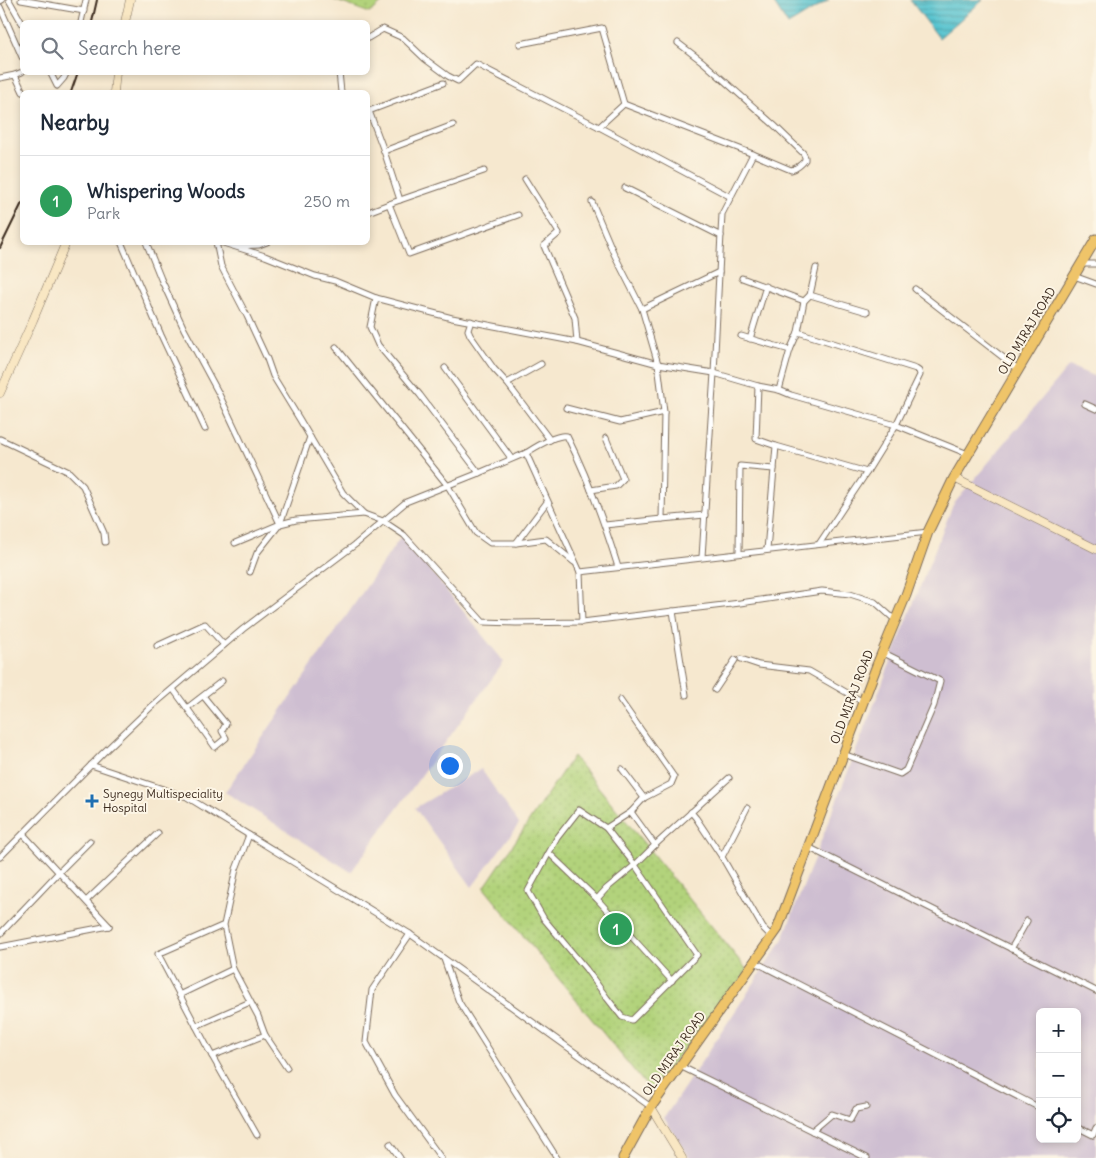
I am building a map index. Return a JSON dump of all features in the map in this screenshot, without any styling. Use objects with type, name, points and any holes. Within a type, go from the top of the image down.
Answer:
[{"type":"main road","name":"OLD MIRAJ ROAD","points":[[623,1158],[651,1107],[777,930],[882,652],[906,595],[928,532],[954,478],[1096,239]]},
{"type":"street","points":[[9,0],[20,20]]},
{"type":"street","points":[[21,0],[84,11]]},
{"type":"street","points":[[82,20],[86,0]]},
{"type":"street","points":[[125,20],[130,0]]},
{"type":"street","points":[[0,7],[20,52]]},
{"type":"street","points":[[520,44],[602,28],[624,104]]},
{"type":"street","points":[[370,37],[383,30],[403,38],[425,59],[458,81],[476,64],[730,197]]},
{"type":"street","points":[[624,104],[791,170],[802,164],[805,160],[803,154],[774,125],[703,62],[678,43]]},
{"type":"street","points":[[0,78],[20,73]]},
{"type":"street","points":[[52,75],[57,86],[66,75]]},
{"type":"street","points":[[114,90],[116,75]]},
{"type":"street","points":[[339,75],[341,90]]},
{"type":"street","points":[[14,76],[22,90]]},
{"type":"street","points":[[370,110],[443,83]]},
{"type":"street","points":[[599,127],[624,104]]},
{"type":"street","points":[[370,116],[384,150],[400,200]]},
{"type":"street","points":[[384,150],[453,125]]},
{"type":"street","points":[[702,557],[722,214],[753,154]]},
{"type":"street","points":[[370,211],[484,171]]},
{"type":"street","points":[[525,179],[559,233],[544,246],[575,318],[577,342]]},
{"type":"street","points":[[625,188],[721,236]]},
{"type":"street","points":[[592,202],[614,254],[642,309],[658,364],[664,412],[662,519]]},
{"type":"street","points":[[390,204],[409,254],[518,215]]},
{"type":"street","points":[[0,393],[65,245]]},
{"type":"street","points":[[122,245],[161,335],[205,429]]},
{"type":"street","points":[[147,245],[184,328],[218,392],[280,524]]},
{"type":"street","points":[[218,245],[221,266],[247,316],[273,376],[344,493],[364,514]]},
{"type":"street","points":[[227,245],[265,256],[376,298],[425,311],[577,342],[658,364],[714,373],[779,390],[896,425],[968,454]]},
{"type":"street","points":[[233,247],[259,245]]},
{"type":"street","points":[[1081,264],[1096,264]]},
{"type":"street","points":[[779,390],[790,350],[798,332],[804,301],[810,295],[816,268]]},
{"type":"street","points":[[642,309],[719,272]]},
{"type":"street","points":[[1074,276],[1096,284]]},
{"type":"street","points":[[742,278],[804,301]]},
{"type":"street","points":[[750,339],[766,286]]},
{"type":"street","points":[[915,289],[1018,369]]},
{"type":"street","points":[[810,295],[867,312]]},
{"type":"street","points":[[376,298],[370,327],[378,345],[420,395],[479,473]]},
{"type":"street","points":[[471,321],[468,330],[470,335],[494,369],[550,440]]},
{"type":"street","points":[[798,332],[916,369],[920,375],[896,425],[819,544]]},
{"type":"street","points":[[741,336],[790,350]]},
{"type":"street","points":[[336,347],[448,486],[476,533],[490,543],[516,543],[546,538],[576,565]]},
{"type":"street","points":[[506,383],[541,364]]},
{"type":"street","points":[[445,368],[511,458]]},
{"type":"street","points":[[758,386],[756,439],[867,472]]},
{"type":"street","points":[[1085,404],[1096,409]]},
{"type":"street","points":[[566,408],[620,422],[664,412]]},
{"type":"street","points":[[0,857],[110,746],[173,689],[243,629],[356,544],[406,502],[526,453],[550,440],[563,435],[567,436],[605,525],[618,567]]},
{"type":"street","points":[[250,572],[257,553],[280,524],[310,437]]},
{"type":"street","points":[[590,490],[616,486],[623,479],[606,438]]},
{"type":"street","points":[[0,439],[69,472],[83,486],[104,533],[105,542]]},
{"type":"street","points":[[767,550],[776,446]]},
{"type":"street","points":[[526,453],[580,572],[582,622]]},
{"type":"street","points":[[738,553],[740,466],[774,469]]},
{"type":"street","points":[[954,478],[1096,549]]},
{"type":"street","points":[[516,543],[547,502]]},
{"type":"street","points":[[235,543],[280,524],[296,520],[364,514],[383,521],[404,536],[483,622],[582,622],[822,591],[850,594],[875,602],[895,620]]},
{"type":"street","points":[[605,525],[705,515]]},
{"type":"street","points":[[580,572],[928,532]]},
{"type":"street","points":[[673,611],[686,695]]},
{"type":"street","points":[[157,646],[205,624],[224,645]]},
{"type":"street","points":[[843,754],[900,774],[906,770],[934,705],[940,681],[882,652]]},
{"type":"street","points":[[715,690],[738,659],[759,665],[809,671],[863,702]]},
{"type":"street","points":[[187,708],[222,680]]},
{"type":"street","points":[[173,689],[215,747],[226,738],[222,731],[226,724],[204,697]]},
{"type":"street","points":[[606,828],[631,812],[644,798],[671,784],[674,777],[620,700]]},
{"type":"street","points":[[91,765],[187,797],[410,934],[651,1107],[682,1158]]},
{"type":"street","points":[[622,769],[644,798]]},
{"type":"street","points":[[598,899],[606,889],[635,865],[729,778]]},
{"type":"street","points":[[722,858],[747,808]]},
{"type":"street","points":[[579,810],[606,828],[635,865],[697,955],[632,1020],[622,1017],[586,969],[544,919],[528,890],[549,854],[558,838],[579,810]]},
{"type":"street","points":[[631,812],[655,845]]},
{"type":"street","points":[[691,812],[722,858],[763,928],[772,937]]},
{"type":"street","points":[[86,900],[158,833]]},
{"type":"street","points":[[0,947],[110,926],[23,834]]},
{"type":"street","points":[[249,835],[236,869],[224,925],[233,969],[258,1016],[265,1035],[287,1068]]},
{"type":"street","points":[[0,934],[90,842]]},
{"type":"street","points":[[808,847],[1096,991]]},
{"type":"street","points":[[549,854],[598,899],[672,981]]},
{"type":"street","points":[[1011,948],[1027,921]]},
{"type":"street","points":[[224,925],[158,954],[212,1056],[257,1135]]},
{"type":"street","points":[[410,934],[372,990],[366,1042],[395,1095],[441,1158]]},
{"type":"street","points":[[444,958],[459,1002],[557,1158]]},
{"type":"street","points":[[755,962],[1036,1106]]},
{"type":"street","points":[[179,995],[233,969]]},
{"type":"street","points":[[196,1026],[250,1002]]},
{"type":"street","points":[[212,1056],[265,1035]]},
{"type":"street","points":[[680,1066],[867,1158]]},
{"type":"street","points":[[812,1131],[832,1114],[850,1120],[856,1109],[866,1107]]},
{"type":"street","points":[[1081,1129],[1093,1135],[1096,1128]]},
{"type":"street","points":[[390,1144],[400,1158]]},
{"type":"shaded area","points":[[1069,366],[1096,377],[1096,1158],[690,1158],[664,1118],[782,941],[953,505]]},
{"type":"shaded area","points":[[402,535],[504,662],[351,872],[225,792]]},
{"type":"shaded area","points":[[481,769],[519,824],[472,887],[415,808]]},
{"type":"green space","points":[[334,0],[385,0],[370,13]]},
{"type":"green space","points":[[573,756],[748,971],[650,1090],[484,888]]},
{"type":"water","points":[[772,0],[829,0],[788,25]]},
{"type":"water","points":[[910,0],[983,0],[939,38]]},
{"type":"railway","points":[[92,20],[97,0]]},
{"type":"railway","points":[[72,90],[77,75]]},
{"type":"railway","points":[[0,248],[20,207]]},
{"type":"place","name":"Synegy Multispeciality Hospital","points":[[92,801]]},
{"type":"place","name":"Whispering Woods","points":[[616,929]]}]
